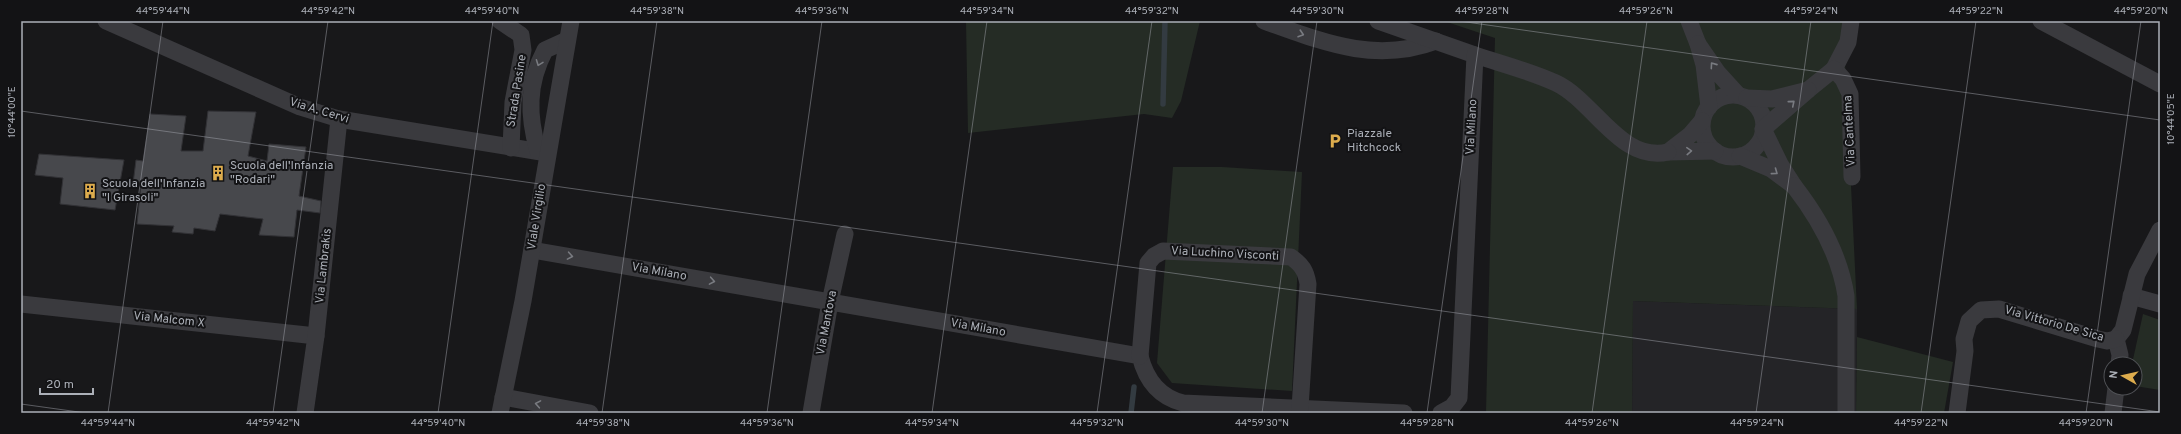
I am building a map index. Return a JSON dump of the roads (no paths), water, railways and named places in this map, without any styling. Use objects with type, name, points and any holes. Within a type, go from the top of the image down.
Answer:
[{"type":"street","name":"Via A. Cervi","points":[[106,21],[300,108],[339,119],[542,152]]},
{"type":"street","name":"Viale Virgilio","points":[[502,405],[532,250],[542,152],[571,21]]},
{"type":"street","points":[[1264,21],[1348,48],[1380,52],[1416,49],[1436,41]]},
{"type":"street","points":[[1378,21],[1557,84],[1578,98],[1612,131],[1634,148],[1646,154],[1716,151],[1730,156],[1740,156],[1771,168],[1794,186]]},
{"type":"street","points":[[1689,21],[1704,65],[1706,140],[1716,151]]},
{"type":"street","points":[[1740,156],[1749,152],[1757,145],[1763,129],[1834,69],[1848,42],[1851,21]]},
{"type":"street","points":[[2041,21],[2160,84]]},
{"type":"street","name":"Strada Pasine","points":[[505,24],[521,35],[524,50],[513,102],[511,148]]},
{"type":"street","points":[[542,152],[530,116],[533,85],[538,63],[545,50],[567,40]]},
{"type":"street","points":[[1698,44],[1718,73],[1742,97],[1760,111],[1763,129],[1780,164],[1826,238],[1843,277],[1846,296],[1846,413]]},
{"type":"street","name":"Via Milano","points":[[1441,413],[1452,407],[1458,398],[1475,54]]},
{"type":"street","name":"Via Cantelma","points":[[1834,69],[1842,79],[1850,94],[1852,177]]},
{"type":"street","points":[[1668,152],[1690,135],[1719,98],[1742,97],[1772,99],[1808,90]]},
{"type":"street","name":"Via Lambrakis","points":[[306,413],[316,336],[339,119]]},
{"type":"street","points":[[2120,356],[2116,338],[2123,330],[2137,274],[2160,230]]},
{"type":"street","name":"Via Mantova","points":[[811,413],[830,302],[845,234]]},
{"type":"street","name":"Via Milano","points":[[532,250],[1140,356]]},
{"type":"street","name":"Via Luchino Visconti","points":[[1140,356],[1148,262],[1156,254],[1163,251],[1291,257],[1301,265],[1306,274],[1308,284],[1300,408]]},
{"type":"street","points":[[2131,296],[2160,304]]},
{"type":"street","name":"Via Malcom X","points":[[21,304],[316,336]]},
{"type":"street","name":"Via Vittorio De Sica","points":[[1957,413],[1965,351],[1964,339],[1969,321],[1981,310],[1999,309],[2107,341],[2116,338]]},
{"type":"street","points":[[1140,356],[1143,370],[1150,382],[1172,400],[1183,403],[1404,413]]},
{"type":"street","points":[[2113,413],[2115,396]]},
{"type":"street","points":[[502,405],[590,413]]},
{"type":"waterway","points":[[1163,104],[1165,21]]},
{"type":"waterway","points":[[1131,413],[1134,387]]},
{"type":"place","name":"Piazzale Hitchcock","points":[[1335,141]]},
{"type":"place","name":"Scuola dell'Infanzia \"Rodari\"","points":[[218,173]]},
{"type":"place","name":"Scuola dell'Infanzia \"I Girasoli\"","points":[[90,191]]}]
